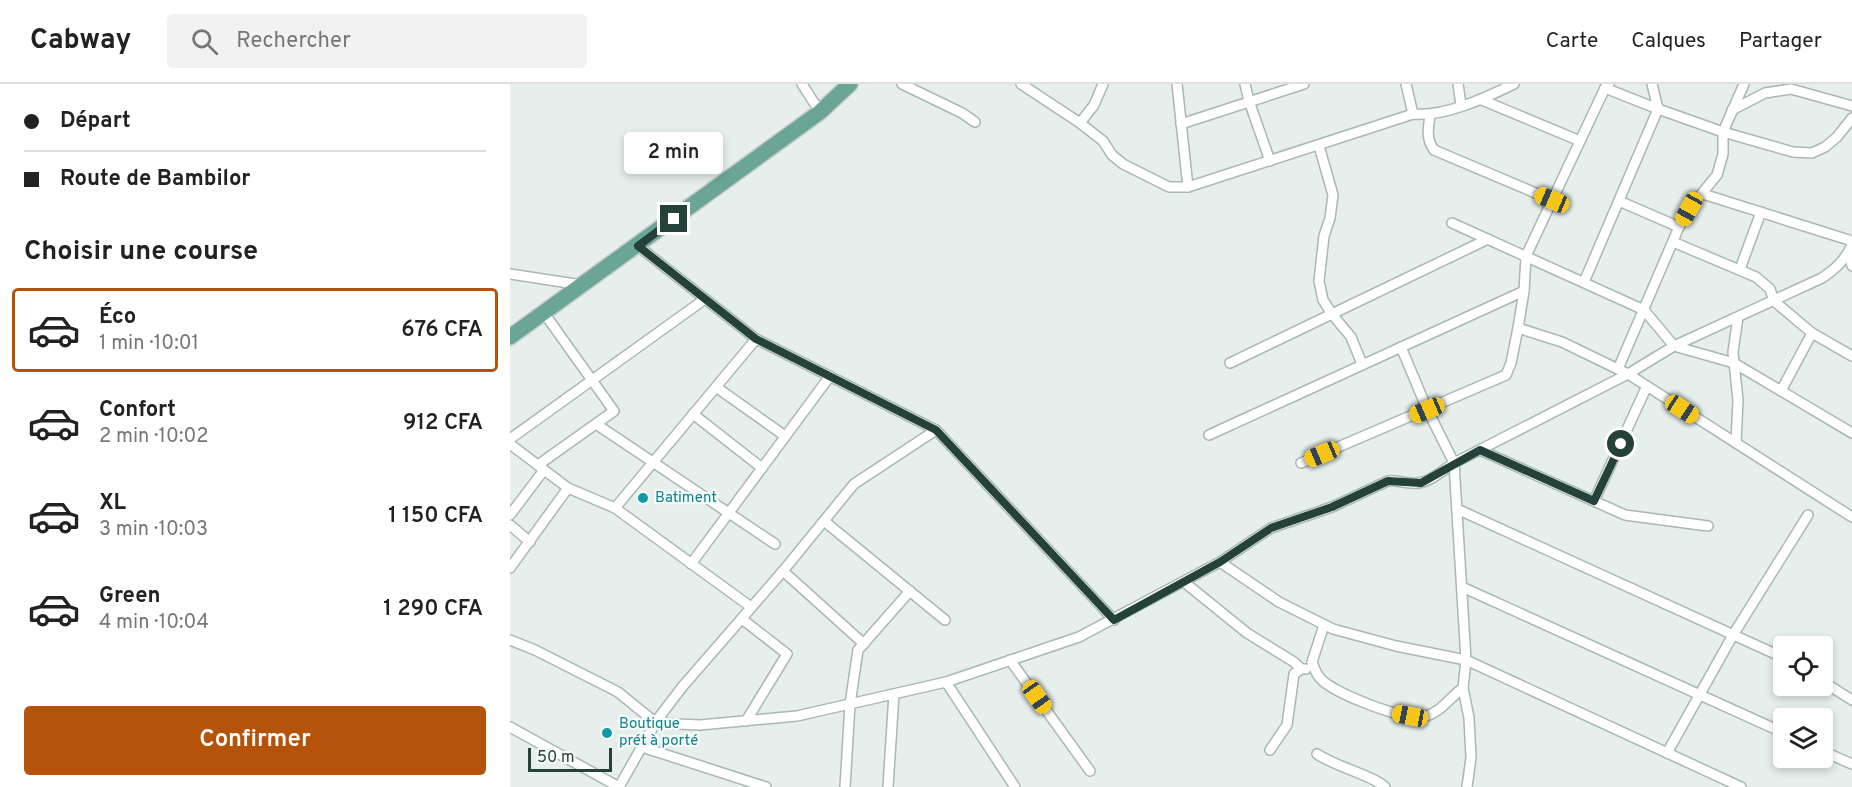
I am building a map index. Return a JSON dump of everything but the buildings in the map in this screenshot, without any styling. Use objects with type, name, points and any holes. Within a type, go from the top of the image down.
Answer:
[{"type":"main road","points":[[510,337],[820,112],[850,84]]},
{"type":"street","points":[[802,84],[820,112]]},
{"type":"street","points":[[902,84],[962,112],[975,123]]},
{"type":"street","points":[[1021,84],[1080,123],[1102,141],[1112,155],[1123,164],[1169,187],[1188,187],[1413,114],[1430,116],[1482,100],[1514,84]]},
{"type":"street","points":[[1080,123],[1094,105],[1103,84]]},
{"type":"street","points":[[1177,84],[1188,187]]},
{"type":"street","points":[[1245,84],[1270,161]]},
{"type":"street","points":[[1181,124],[1304,84]]},
{"type":"street","points":[[1406,84],[1413,114]]},
{"type":"street","points":[[1458,84],[1461,105]]},
{"type":"street","points":[[1584,282],[1658,110],[1652,84]]},
{"type":"street","points":[[1618,369],[1679,227],[1689,209],[1717,175],[1723,154],[1723,132],[1744,84]]},
{"type":"street","points":[[1301,463],[1506,375],[1511,363],[1518,327],[1524,291],[1526,256],[1607,86],[1658,110],[1793,152],[1812,153],[1825,147],[1837,137],[1852,118]]},
{"type":"street","points":[[1732,111],[1765,93],[1791,89],[1852,106]]},
{"type":"street","points":[[1482,100],[1580,141]]},
{"type":"street","points":[[1430,116],[1429,143],[1434,150],[1552,200]]},
{"type":"street","points":[[1319,146],[1333,195],[1330,218],[1324,236],[1319,281],[1323,300],[1351,337],[1362,364]]},
{"type":"street","points":[[1703,194],[1761,212],[1851,246]]},
{"type":"street","points":[[1619,201],[1679,227]]},
{"type":"street","points":[[1740,269],[1761,212]]},
{"type":"street","points":[[1452,223],[1644,310],[1674,346],[1734,363],[1852,433]]},
{"type":"street","points":[[1230,363],[1488,239]]},
{"type":"street","points":[[1673,242],[1740,269],[1764,282],[1770,289],[1774,301],[1812,333],[1852,356]]},
{"type":"street","points":[[638,246],[756,339],[936,430],[1114,620]]},
{"type":"street","points":[[1851,246],[1852,266]]},
{"type":"street","points":[[510,640],[535,650],[618,692],[656,723],[700,725],[797,716],[946,682],[1079,638],[1220,562],[1271,528],[1332,507],[1388,481],[1421,483],[1454,463],[1628,374],[1674,346],[1821,278],[1839,266],[1851,246]]},
{"type":"street","points":[[510,274],[582,285]]},
{"type":"street","points":[[1209,435],[1524,291]]},
{"type":"street","points":[[510,439],[705,299]]},
{"type":"street","points":[[510,515],[541,467],[614,411],[544,312]]},
{"type":"street","points":[[1736,443],[1738,400],[1734,363],[1738,317]]},
{"type":"street","points":[[1518,327],[1562,342],[1628,374],[1852,517]]},
{"type":"street","points":[[1781,391],[1812,333]]},
{"type":"street","points":[[615,508],[756,339]]},
{"type":"street","points":[[1401,347],[1427,410],[1454,463],[1466,660],[1463,688],[1469,718],[1471,750],[1467,787]]},
{"type":"street","points":[[691,564],[830,376]]},
{"type":"street","points":[[1594,501],[1647,386]]},
{"type":"street","points":[[716,387],[785,436]]},
{"type":"street","points":[[693,414],[762,468]]},
{"type":"street","points":[[596,423],[775,544]]},
{"type":"street","points":[[510,727],[619,787],[656,723],[683,686],[783,571],[854,484],[936,430]]},
{"type":"street","points":[[510,444],[568,488],[615,508],[751,607]]},
{"type":"street","points":[[1480,450],[1625,515],[1708,526]]},
{"type":"street","points":[[510,568],[568,488]]},
{"type":"street","points":[[1457,509],[1773,653]]},
{"type":"street","points":[[1667,753],[1733,636],[1808,515]]},
{"type":"street","points":[[824,521],[945,620]]},
{"type":"street","points":[[510,525],[530,542]]},
{"type":"street","points":[[1220,562],[1279,602],[1333,629],[1396,646],[1466,660],[1741,787]]},
{"type":"street","points":[[783,571],[864,644]]},
{"type":"street","points":[[1184,582],[1230,620],[1301,669]]},
{"type":"street","points":[[1462,587],[1773,728]]},
{"type":"street","points":[[845,787],[850,704],[858,650],[910,591]]},
{"type":"street","points":[[742,618],[787,654],[746,721]]},
{"type":"street","points":[[1324,625],[1312,662],[1319,678],[1342,693],[1398,714],[1422,717],[1443,708],[1452,695],[1463,688]]},
{"type":"street","points":[[1010,660],[1090,771]]},
{"type":"street","points":[[1270,750],[1287,724],[1294,674],[1301,669],[1315,670]]},
{"type":"street","points":[[946,682],[1016,787]]},
{"type":"street","points":[[1833,688],[1852,700]]},
{"type":"street","points":[[888,787],[894,694]]},
{"type":"street","points":[[642,747],[766,787]]},
{"type":"street","points":[[1317,754],[1332,764],[1385,787]]},
{"type":"street","points":[[1833,756],[1852,764]]},
{"type":"place","name":"Batiment","points":[[643,498]]},
{"type":"place","name":"Boutique prét à porté","points":[[607,733]]},
{"type":"route","points":[[674,219],[638,246],[756,339],[936,430],[1114,620],[1220,562],[1271,528],[1332,507],[1388,481],[1421,483],[1480,450],[1594,501],[1621,444]]}]
